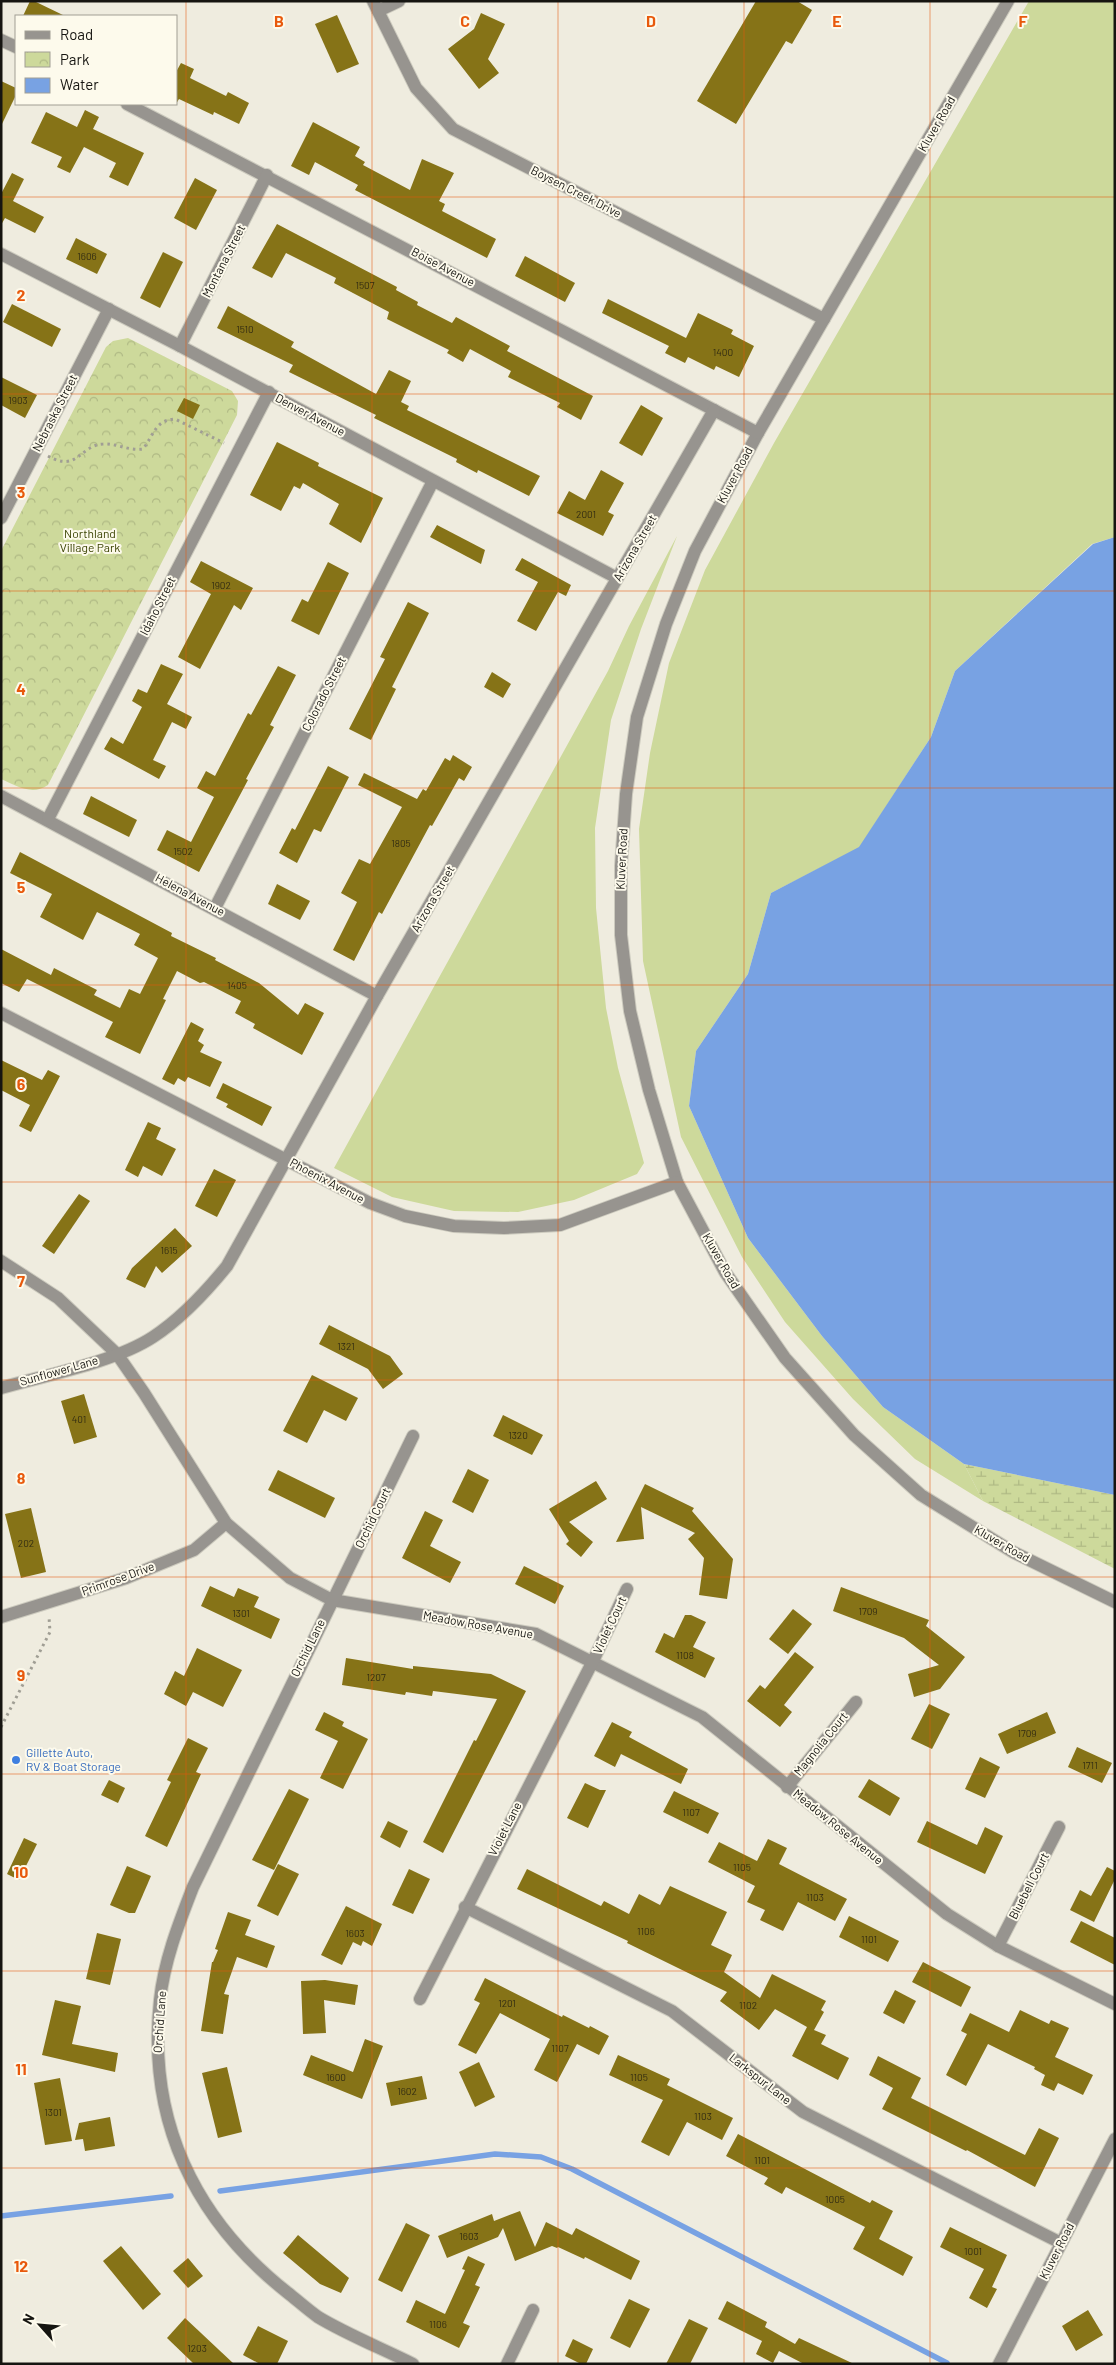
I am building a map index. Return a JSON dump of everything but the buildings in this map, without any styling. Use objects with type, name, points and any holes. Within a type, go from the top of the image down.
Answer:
[{"type":"street","name":"Boysen Creek Drive","points":[[399,1],[376,6],[416,88],[453,129],[824,319]]},
{"type":"street","name":"Kluver Road","points":[[1008,1],[758,433],[695,551],[666,624],[637,717],[626,794],[621,866],[621,935],[630,1011],[649,1090],[677,1182],[730,1280],[785,1358],[854,1435],[921,1495],[1013,1552],[1115,1602]]},
{"type":"street","points":[[1,40],[15,47]]},
{"type":"street","name":"Boise Avenue","points":[[129,105],[267,175],[758,433]]},
{"type":"street","name":"Montana Street","points":[[180,346],[267,175]]},
{"type":"street","name":"Denver Avenue","points":[[1,254],[269,392],[617,578]]},
{"type":"street","name":"Nebraska Street","points":[[1,518],[108,308]]},
{"type":"street","name":"Idaho Street","points":[[48,819],[269,392]]},
{"type":"street","name":"Arizona Street","points":[[117,1354],[152,1337],[194,1304],[227,1266],[377,996],[714,410]]},
{"type":"street","name":"Colorado Street","points":[[215,908],[433,481]]},
{"type":"street","name":"Helena Avenue","points":[[1,796],[48,819],[377,996]]},
{"type":"street","name":"Phoenix Avenue","points":[[1,1013],[370,1203],[405,1216],[454,1226],[504,1228],[560,1225],[677,1182]]},
{"type":"street","name":"Meadow Rose Avenue","points":[[1,1260],[58,1298],[117,1354],[144,1393],[226,1523],[290,1578],[332,1600],[536,1634],[702,1717],[947,1914],[998,1946],[1115,2004]]},
{"type":"street","name":"Sunflower Lane","points":[[1,1388],[117,1354]]},
{"type":"street","name":"Orchid Court","points":[[332,1600],[413,1436]]},
{"type":"street","name":"Primrose Drive","points":[[1,1617],[126,1578],[194,1550],[226,1523]]},
{"type":"street","name":"Violet Court","points":[[592,1661],[626,1589]]},
{"type":"street","name":"Orchid Lane","points":[[332,1600],[193,1887],[173,1937],[160,1998],[157,2051],[165,2109],[185,2169],[217,2223],[262,2272],[318,2317],[413,2364]]},
{"type":"street","name":"Violet Lane","points":[[420,1999],[465,1907],[592,1661]]},
{"type":"street","name":"Magnolia Court","points":[[787,1786],[856,1702]]},
{"type":"street","name":"Bluebell Court","points":[[998,1946],[1059,1827]]},
{"type":"street","name":"Larkspur Lane","points":[[465,1907],[672,2011],[803,2112],[1061,2243]]},
{"type":"street","name":"Kluver Road","points":[[999,2364],[1115,2139]]},
{"type":"street","points":[[507,2364],[533,2310]]},
{"type":"path","points":[[48,456],[64,462],[73,461],[103,444],[132,450],[143,449],[157,424],[167,419],[175,419],[224,443]]},
{"type":"path","points":[[1,1727],[50,1632],[49,1602]]},
{"type":"green space","points":[[1029,1],[1115,1],[1115,537],[1092,544],[955,671],[931,737],[859,848],[771,893],[748,974],[696,1051],[689,1106],[748,1238],[822,1336],[883,1407],[964,1464],[983,1501],[915,1459],[853,1399],[785,1322],[742,1257],[681,1137],[643,961],[639,829],[650,753],[669,663],[705,570],[774,443]]},
{"type":"green space","name":"Northland Village Park","points":[[128,338],[232,391],[238,401],[237,415],[48,785],[36,790],[24,789],[1,779],[1,551],[106,347],[113,341]]},
{"type":"green space","points":[[677,536],[641,629],[611,720],[595,828],[596,908],[606,1008],[618,1068],[644,1163],[637,1174],[574,1200],[518,1212],[454,1211],[392,1197],[334,1168],[608,671],[629,626]]},
{"type":"green space","points":[[964,1464],[1115,1495],[1115,1569],[983,1501]]},
{"type":"water","points":[[1115,537],[1115,1495],[964,1464],[883,1407],[822,1336],[748,1238],[689,1106],[696,1051],[748,974],[771,893],[859,847],[931,737],[955,671],[1093,544]]},
{"type":"waterway","points":[[220,2191],[495,2154],[541,2157],[572,2169],[947,2363]]},
{"type":"waterway","points":[[1,2216],[171,2196]]},
{"type":"place","name":"Gillette Auto, RV & Boat Storage","points":[[16,1760]]}]
